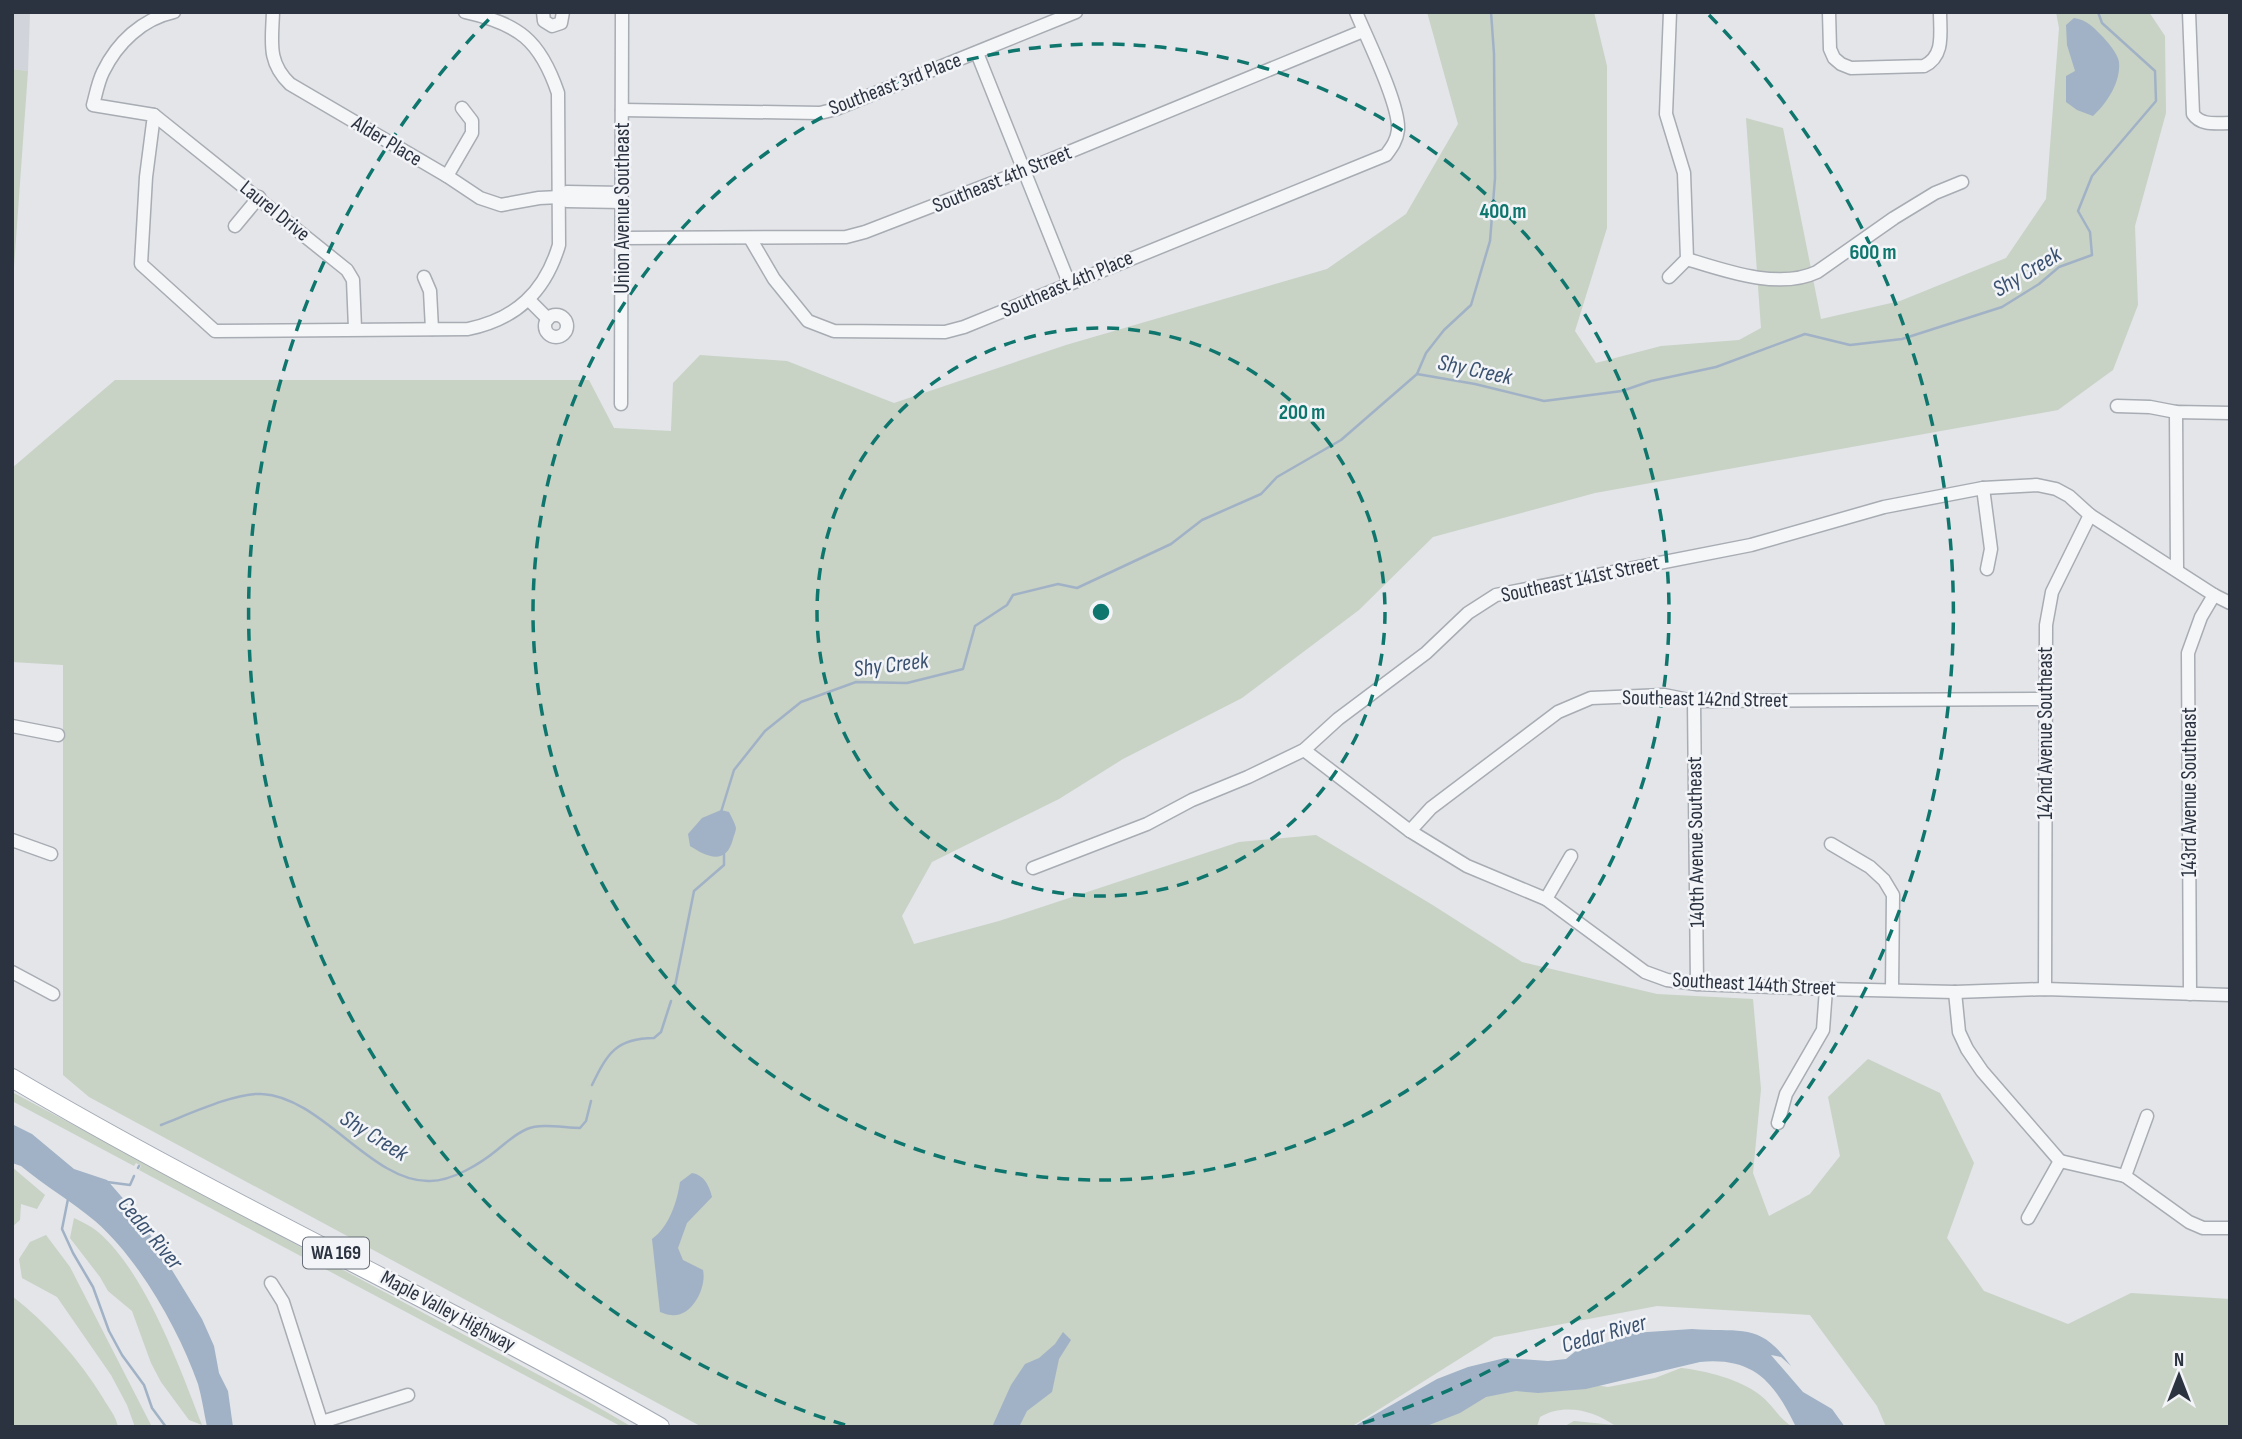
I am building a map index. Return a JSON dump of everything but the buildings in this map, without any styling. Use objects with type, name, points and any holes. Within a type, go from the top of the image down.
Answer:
[{"type":"main road","name":"Maple Valley Highway","points":[[12,1078],[256,1212],[581,1381],[660,1427]]},
{"type":"street","points":[[174,12],[141,24],[119,48],[103,73],[93,105],[154,115],[146,177],[141,264],[215,331],[468,329],[485,326],[505,317],[529,300],[543,283],[553,265],[559,245],[558,93],[551,73],[528,38],[486,17],[464,12]]},
{"type":"street","name":"Alder Place","points":[[273,12],[273,63],[290,84],[480,198],[501,205],[560,197],[567,192],[622,198]]},
{"type":"street","points":[[528,38],[545,18],[552,26],[559,25],[563,20],[563,12]]},
{"type":"street","name":"Union Avenue Southeast","points":[[621,404],[622,12]]},
{"type":"street","name":"Southeast 3rd Place","points":[[622,110],[820,113],[836,109],[1076,12]]},
{"type":"street","points":[[1356,12],[1363,31]]},
{"type":"street","points":[[1669,277],[1687,259],[1684,173],[1666,114],[1670,12]]},
{"type":"street","points":[[1829,12],[1829,49],[1834,58],[1851,68],[1924,66],[1933,62],[1940,49],[1940,12]]},
{"type":"street","points":[[2189,12],[2192,110],[2196,118],[2205,123],[2230,123]]},
{"type":"street","name":"Southeast 4th Place","points":[[750,238],[774,279],[807,321],[834,331],[945,332],[964,327],[1386,155],[1394,145],[1398,130],[1397,112],[1363,31]]},
{"type":"street","name":"Southeast 4th Street","points":[[622,238],[846,237],[865,232],[1023,172],[1363,31]]},
{"type":"street","points":[[977,53],[1069,283]]},
{"type":"street","points":[[447,176],[472,133],[472,121],[462,108]]},
{"type":"street","name":"Laurel Drive","points":[[154,115],[347,270],[353,280],[355,328]]},
{"type":"street","points":[[1687,259],[1756,276],[1793,280],[1803,278],[1817,272],[1935,193],[1962,182]]},
{"type":"street","points":[[235,226],[259,197]]},
{"type":"street","points":[[424,277],[430,291],[432,329]]},
{"type":"street","points":[[529,300],[548,318]]},
{"type":"street","points":[[2117,406],[2150,407],[2176,412],[2230,413]]},
{"type":"street","points":[[2176,412],[2176,569]]},
{"type":"street","name":"Southeast 141st Street","points":[[1033,868],[1147,824],[1192,800],[1304,750],[1338,719],[1426,653],[1468,613],[1496,595],[1751,545],[1884,507],[1983,488],[2037,485],[2056,489],[2069,496],[2090,515]]},
{"type":"street","points":[[1983,488],[1991,550],[1987,569]]},
{"type":"street","points":[[2090,515],[2230,603]]},
{"type":"street","name":"142nd Avenue Southeast","points":[[2045,989],[2046,625],[2052,592],[2090,515]]},
{"type":"street","name":"143rd Avenue Southeast","points":[[2190,994],[2188,653],[2200,617],[2214,595]]},
{"type":"street","name":"Southeast 142nd Street","points":[[1410,831],[1431,808],[1558,712],[1591,698],[1664,695],[1694,701],[2045,699]]},
{"type":"street","name":"140th Avenue Southeast","points":[[1694,701],[1697,984]]},
{"type":"street","points":[[12,726],[58,735]]},
{"type":"street","name":"Southeast 144th Street","points":[[1304,750],[1410,831],[1468,866],[1546,898],[1645,972],[1667,980],[1697,984],[1826,989],[1955,992],[2045,989],[2230,995]]},
{"type":"street","points":[[12,840],[51,853]]},
{"type":"street","points":[[1831,844],[1870,867],[1884,880],[1893,895],[1892,989]]},
{"type":"street","points":[[1546,898],[1571,856]]},
{"type":"street","points":[[12,972],[53,994]]},
{"type":"street","points":[[1778,1123],[1786,1094],[1823,1030],[1826,989]]},
{"type":"street","points":[[1955,992],[1955,1013],[1959,1032],[1967,1049],[1982,1071],[2060,1161],[2125,1176],[2189,1222],[2203,1228],[2230,1228]]},
{"type":"street","points":[[2125,1176],[2147,1116]]},
{"type":"street","points":[[2028,1218],[2060,1161]]},
{"type":"street","points":[[271,1283],[283,1302],[322,1424],[408,1395]]},
{"type":"shaded area","points":[[12,12],[30,12],[28,71],[12,69]]},
{"type":"shaded area","points":[[1427,12],[1594,12],[1607,66],[1607,228],[1575,331],[1596,363],[1661,346],[1739,340],[1761,328],[1746,118],[1783,128],[1821,319],[1900,301],[2006,258],[2046,199],[2059,28],[2056,12],[2149,12],[2165,36],[2166,113],[2135,226],[2138,305],[2113,370],[2058,410],[1595,493],[1433,537],[1359,610],[1242,698],[1123,759],[1059,799],[932,862],[902,916],[914,944],[999,921],[1239,842],[1316,835],[1522,962],[1657,994],[1753,999],[1761,1089],[1753,1173],[1769,1216],[1810,1194],[1840,1156],[1828,1097],[1868,1059],[1940,1093],[1974,1163],[1947,1238],[1984,1291],[2068,1324],[2131,1293],[2230,1299],[2230,1427],[1886,1427],[1877,1406],[1810,1315],[1657,1306],[1494,1337],[1351,1427],[702,1427],[89,1097],[63,1075],[63,665],[12,662],[12,468],[115,380],[589,380],[614,428],[671,431],[673,383],[700,355],[787,361],[894,403],[1066,345],[1327,269],[1406,214],[1458,124]]},
{"type":"shaded area","points":[[12,69],[28,71],[12,295]]},
{"type":"shaded area","points":[[12,1092],[632,1427],[622,1427],[139,1170],[141,1166],[136,1163],[134,1166],[12,1101]]},
{"type":"shaded area","points":[[12,1167],[45,1195],[37,1209],[21,1204],[20,1220],[12,1227]]},
{"type":"shaded area","points":[[74,1218],[98,1232],[131,1271],[159,1322],[202,1425],[189,1420],[161,1382],[132,1311],[108,1291],[70,1238]]},
{"type":"shaded area","points":[[46,1235],[70,1267],[152,1427],[135,1427],[111,1375],[57,1297],[22,1278],[19,1259],[30,1242]]},
{"type":"shaded area","points":[[12,1296],[38,1318],[73,1356],[114,1415],[118,1427],[12,1427]]},
{"type":"shaded area","points":[[1681,1368],[1742,1384],[1760,1395],[1793,1427],[1563,1427],[1574,1421],[1614,1425],[1597,1415],[1568,1409],[1540,1417],[1537,1427],[1407,1427],[1467,1392],[1588,1384],[1608,1387],[1655,1378]]},
{"type":"water","points":[[2074,18],[2095,29],[2112,48],[2119,62],[2118,77],[2112,92],[2093,116],[2066,102],[2066,76],[2075,71],[2067,45],[2066,25]]},
{"type":"water","points":[[721,810],[729,812],[736,828],[726,853],[709,856],[690,846],[688,834],[702,818]]},
{"type":"water","name":"Cedar River","points":[[12,1124],[32,1134],[74,1169],[107,1180],[140,1218],[202,1319],[214,1346],[219,1373],[228,1391],[233,1427],[207,1427],[198,1384],[180,1341],[156,1296],[127,1255],[95,1221],[21,1166],[12,1163]]},
{"type":"water","points":[[692,1173],[705,1181],[712,1197],[687,1223],[678,1248],[683,1260],[703,1270],[703,1285],[691,1307],[679,1315],[670,1315],[660,1312],[652,1239],[663,1228],[671,1214],[680,1182]]},
{"type":"water","name":"Cedar River","points":[[1692,1329],[1748,1332],[1769,1342],[1791,1366],[1781,1357],[1771,1355],[1803,1392],[1832,1409],[1845,1427],[1796,1427],[1779,1397],[1760,1376],[1735,1364],[1700,1362],[1586,1389],[1538,1393],[1516,1391],[1486,1397],[1460,1413],[1424,1427],[1353,1427],[1437,1379],[1468,1367],[1505,1358],[1548,1361],[1566,1359],[1577,1350],[1633,1333]]},
{"type":"water","points":[[1063,1332],[1071,1340],[1059,1359],[1052,1392],[1027,1411],[1019,1427],[992,1427],[1011,1385],[1025,1364],[1039,1358],[1055,1344]]},
{"type":"waterway","points":[[1417,374],[1426,353],[1444,330],[1471,305],[1490,241],[1495,178],[1491,12]]},
{"type":"waterway","name":"Shy Creek","points":[[721,812],[734,770],[765,731],[801,702],[856,682],[907,683],[963,669],[975,626],[1007,605],[1013,595],[1058,584],[1077,588],[1171,544],[1202,520],[1261,494],[1277,477],[1341,440],[1417,374],[1475,384],[1544,401],[1622,391],[1651,381],[1716,367],[1805,334],[1850,345],[1902,339],[2002,307],[2039,284],[2059,267],[2092,255],[2090,232],[2078,211],[2092,176],[2156,101],[2155,71],[2102,23],[2098,12]]},
{"type":"waterway","name":"Shy Creek","points":[[675,986],[694,891],[724,865],[724,854]]},
{"type":"waterway","name":"Shy Creek","points":[[592,1085],[614,1050],[630,1041],[654,1038],[661,1032],[671,1001]]},
{"type":"waterway","name":"Shy Creek","points":[[161,1125],[225,1100],[262,1094],[284,1099],[305,1109],[388,1169],[409,1178],[430,1181],[465,1171],[527,1129],[546,1126],[580,1128],[586,1121],[591,1101]]},
{"type":"waterway","points":[[107,1182],[130,1185],[134,1176]]},
{"type":"waterway","points":[[68,1199],[62,1229],[93,1287],[109,1331],[122,1355],[144,1385],[152,1408],[166,1427]]}]
